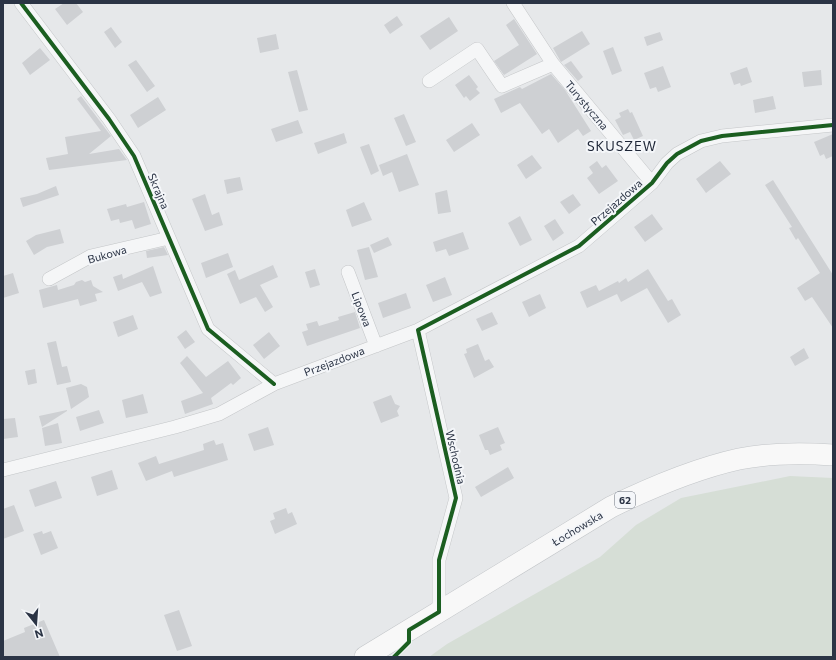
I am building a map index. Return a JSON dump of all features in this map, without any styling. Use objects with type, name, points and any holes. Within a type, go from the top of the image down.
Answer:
[{"type":"main road","name":"Łochowska","points":[[365,657],[611,507],[649,488],[706,468],[740,459],[778,454],[833,455]]},
{"type":"street","name":"Skrajna","points":[[21,3],[109,119],[134,156],[208,328],[274,384]]},
{"type":"street","name":"Turystyczna","points":[[513,3],[553,64],[652,183]]},
{"type":"street","points":[[428,81],[477,49],[502,86],[553,64]]},
{"type":"street","name":"Przejazdowa","points":[[3,470],[174,427],[219,414],[274,384],[418,330],[579,246],[652,183],[667,163],[677,154],[701,141],[722,136],[833,125]]},
{"type":"street","name":"Bukowa","points":[[49,279],[91,256],[169,238]]},
{"type":"street","name":"Lipowa","points":[[348,272],[376,346]]},
{"type":"street","name":"Wschodnia","points":[[418,330],[456,498],[439,560],[439,612]]},
{"type":"shaded area","points":[[790,476],[833,478],[833,657],[429,657],[447,644],[600,557],[636,525],[681,498]]},
{"type":"building","points":[[64,3],[76,3],[83,12],[67,25],[55,9]]},
{"type":"building","points":[[397,16],[403,25],[390,34],[384,25]]},
{"type":"building","points":[[449,17],[458,31],[430,50],[420,36]]},
{"type":"building","points":[[514,19],[537,54],[504,75],[494,61],[519,45],[506,25]]},
{"type":"building","points":[[111,27],[122,42],[115,48],[104,32]]},
{"type":"building","points":[[582,31],[590,44],[561,62],[553,48]]},
{"type":"building","points":[[660,32],[663,40],[647,46],[644,37]]},
{"type":"building","points":[[276,34],[279,49],[260,53],[257,38]]},
{"type":"building","points":[[613,47],[622,71],[612,75],[603,51]]},
{"type":"building","points":[[40,48],[50,60],[30,75],[22,63]]},
{"type":"building","points":[[136,60],[155,86],[147,92],[128,65]]},
{"type":"building","points":[[571,61],[583,77],[578,81],[564,65]]},
{"type":"building","points":[[663,66],[671,87],[658,92],[656,87],[650,89],[644,73]]},
{"type":"building","points":[[747,67],[752,82],[741,86],[740,83],[734,85],[730,73]]},
{"type":"building","points":[[297,70],[308,110],[299,112],[288,72]]},
{"type":"building","points":[[821,70],[822,85],[804,87],[802,72]]},
{"type":"building","points":[[551,74],[565,90],[591,131],[583,136],[578,129],[558,143],[549,129],[542,134],[520,103],[501,113],[494,99],[520,87],[522,89]]},
{"type":"building","points":[[469,75],[478,87],[476,89],[480,93],[470,101],[466,96],[464,98],[455,85]]},
{"type":"building","points":[[81,96],[111,136],[89,154],[119,149],[127,160],[49,170],[46,158],[68,154],[65,137],[101,131],[77,99]]},
{"type":"building","points":[[773,96],[776,109],[755,113],[753,100]]},
{"type":"building","points":[[158,97],[166,110],[138,128],[130,115]]},
{"type":"building","points":[[628,109],[630,113],[632,112],[643,136],[634,140],[630,132],[623,135],[615,120],[621,117],[619,113]]},
{"type":"building","points":[[404,114],[416,142],[406,146],[394,118]]},
{"type":"building","points":[[298,120],[303,133],[276,142],[271,129]]},
{"type":"building","points":[[472,123],[480,135],[454,152],[446,140]]},
{"type":"building","points":[[344,133],[347,143],[318,154],[314,143]]},
{"type":"building","points":[[833,134],[833,156],[826,159],[824,154],[820,156],[814,142]]},
{"type":"building","points":[[369,144],[379,171],[371,175],[360,147]]},
{"type":"building","points":[[407,154],[419,185],[399,192],[392,172],[383,176],[379,165]]},
{"type":"building","points":[[532,155],[542,168],[526,179],[517,165]]},
{"type":"building","points":[[597,161],[602,168],[606,165],[618,181],[599,194],[587,178],[593,173],[589,167]]},
{"type":"building","points":[[720,161],[731,174],[706,193],[696,179]]},
{"type":"building","points":[[240,177],[243,190],[227,194],[224,180]]},
{"type":"building","points":[[773,180],[833,275],[833,328],[812,297],[805,301],[797,288],[820,273],[798,238],[796,240],[789,228],[792,227],[765,185]]},
{"type":"building","points":[[56,186],[59,195],[23,207],[20,198],[37,194]]},
{"type":"building","points":[[447,190],[451,212],[438,214],[435,193]]},
{"type":"building","points":[[205,194],[212,215],[219,212],[223,225],[205,231],[192,199]]},
{"type":"building","points":[[573,194],[581,205],[569,214],[560,202]]},
{"type":"building","points":[[144,202],[151,224],[135,229],[132,220],[120,223],[119,219],[111,221],[107,209],[126,204],[127,207]]},
{"type":"building","points":[[364,202],[372,220],[352,227],[346,210]]},
{"type":"building","points":[[652,214],[663,229],[645,242],[634,227]]},
{"type":"building","points":[[520,216],[532,240],[520,246],[508,223]]},
{"type":"building","points":[[555,219],[564,233],[553,241],[544,226]]},
{"type":"building","points":[[60,229],[64,243],[47,247],[34,255],[26,241],[36,235]]},
{"type":"building","points":[[463,232],[469,249],[449,256],[446,249],[436,252],[433,242]]},
{"type":"building","points":[[388,237],[392,245],[374,253],[370,245]]},
{"type":"building","points":[[164,247],[168,255],[147,258],[146,251]]},
{"type":"building","points":[[369,247],[378,277],[365,280],[357,250]]},
{"type":"building","points":[[228,253],[233,267],[206,278],[201,263]]},
{"type":"building","points":[[273,265],[278,277],[260,285],[273,307],[265,312],[256,297],[240,304],[227,274],[235,270],[239,280]]},
{"type":"building","points":[[153,266],[162,293],[150,297],[142,282],[118,291],[113,277],[122,274],[123,279]]},
{"type":"building","points":[[315,269],[320,285],[310,288],[305,272]]},
{"type":"building","points":[[648,269],[668,301],[672,299],[681,315],[668,323],[647,288],[621,302],[617,294],[587,308],[580,292],[596,285],[599,291],[618,281],[619,283],[626,278],[628,282]]},
{"type":"building","points":[[13,273],[19,293],[3,298],[3,276]]},
{"type":"building","points":[[445,277],[452,295],[433,302],[426,285]]},
{"type":"building","points":[[82,280],[85,282],[91,280],[93,286],[103,292],[95,294],[97,301],[80,306],[78,299],[43,308],[39,290],[57,285],[58,290],[74,285],[76,282]]},
{"type":"building","points":[[406,293],[411,308],[383,318],[378,303]]},
{"type":"building","points":[[540,294],[546,308],[529,317],[522,302]]},
{"type":"building","points":[[355,312],[360,328],[307,346],[302,332],[308,330],[306,324],[317,321],[319,326],[339,320],[338,317]]},
{"type":"building","points":[[492,312],[498,324],[482,331],[476,319]]},
{"type":"building","points":[[133,315],[138,329],[118,337],[113,322]]},
{"type":"building","points":[[186,330],[195,342],[185,349],[177,337]]},
{"type":"building","points":[[269,332],[280,346],[264,359],[253,345]]},
{"type":"building","points":[[56,341],[62,367],[67,366],[71,382],[57,385],[47,343]]},
{"type":"building","points":[[478,344],[485,361],[489,359],[494,367],[474,378],[464,354],[467,353],[466,349]]},
{"type":"building","points":[[804,348],[809,358],[795,366],[790,357]]},
{"type":"building","points":[[187,356],[206,377],[228,361],[241,378],[233,385],[231,383],[211,398],[213,404],[185,414],[181,401],[203,393],[180,363]]},
{"type":"building","points":[[35,369],[37,383],[28,385],[25,371]]},
{"type":"building","points":[[81,384],[87,387],[89,397],[71,409],[66,388]]},
{"type":"building","points":[[143,394],[148,413],[126,418],[122,400]]},
{"type":"building","points":[[391,395],[395,404],[400,406],[397,411],[399,416],[381,423],[373,402]]},
{"type":"building","points":[[99,410],[104,423],[80,431],[76,417]]},
{"type":"building","points":[[67,411],[42,427],[39,416]]},
{"type":"building","points":[[15,418],[18,437],[3,439],[3,419]]},
{"type":"building","points":[[58,423],[62,443],[45,446],[42,428]]},
{"type":"building","points":[[268,427],[274,445],[254,451],[248,434]]},
{"type":"building","points":[[498,427],[505,443],[500,445],[502,450],[490,455],[488,450],[485,450],[479,435]]},
{"type":"building","points":[[214,440],[216,445],[223,443],[228,460],[174,477],[172,471],[146,481],[138,463],[156,456],[159,464],[204,450],[203,444]]},
{"type":"building","points":[[508,467],[514,478],[481,497],[475,487]]},
{"type":"building","points":[[112,470],[118,489],[97,496],[91,477]]},
{"type":"building","points":[[56,481],[62,498],[35,507],[29,490]]},
{"type":"building","points":[[14,505],[24,531],[3,539],[3,509]]},
{"type":"building","points":[[286,508],[288,514],[292,512],[297,524],[275,534],[270,521],[275,519],[273,513]]},
{"type":"building","points":[[42,531],[43,534],[51,531],[58,548],[41,555],[33,534]]},
{"type":"building","points":[[179,610],[192,646],[177,651],[164,615]]},
{"type":"building","points":[[44,620],[60,657],[3,657],[3,641],[25,632],[24,628]]},
{"type":"cycle path","points":[[21,3],[109,119],[134,156],[208,329],[274,384]]},
{"type":"cycle path","points":[[394,657],[409,642],[409,630],[439,612],[439,560],[456,498],[418,330],[579,246],[652,183],[667,163],[677,154],[701,141],[722,136],[833,125]]},
{"type":"district","name":"SKUSZEW","points":[[622,146]]}]
